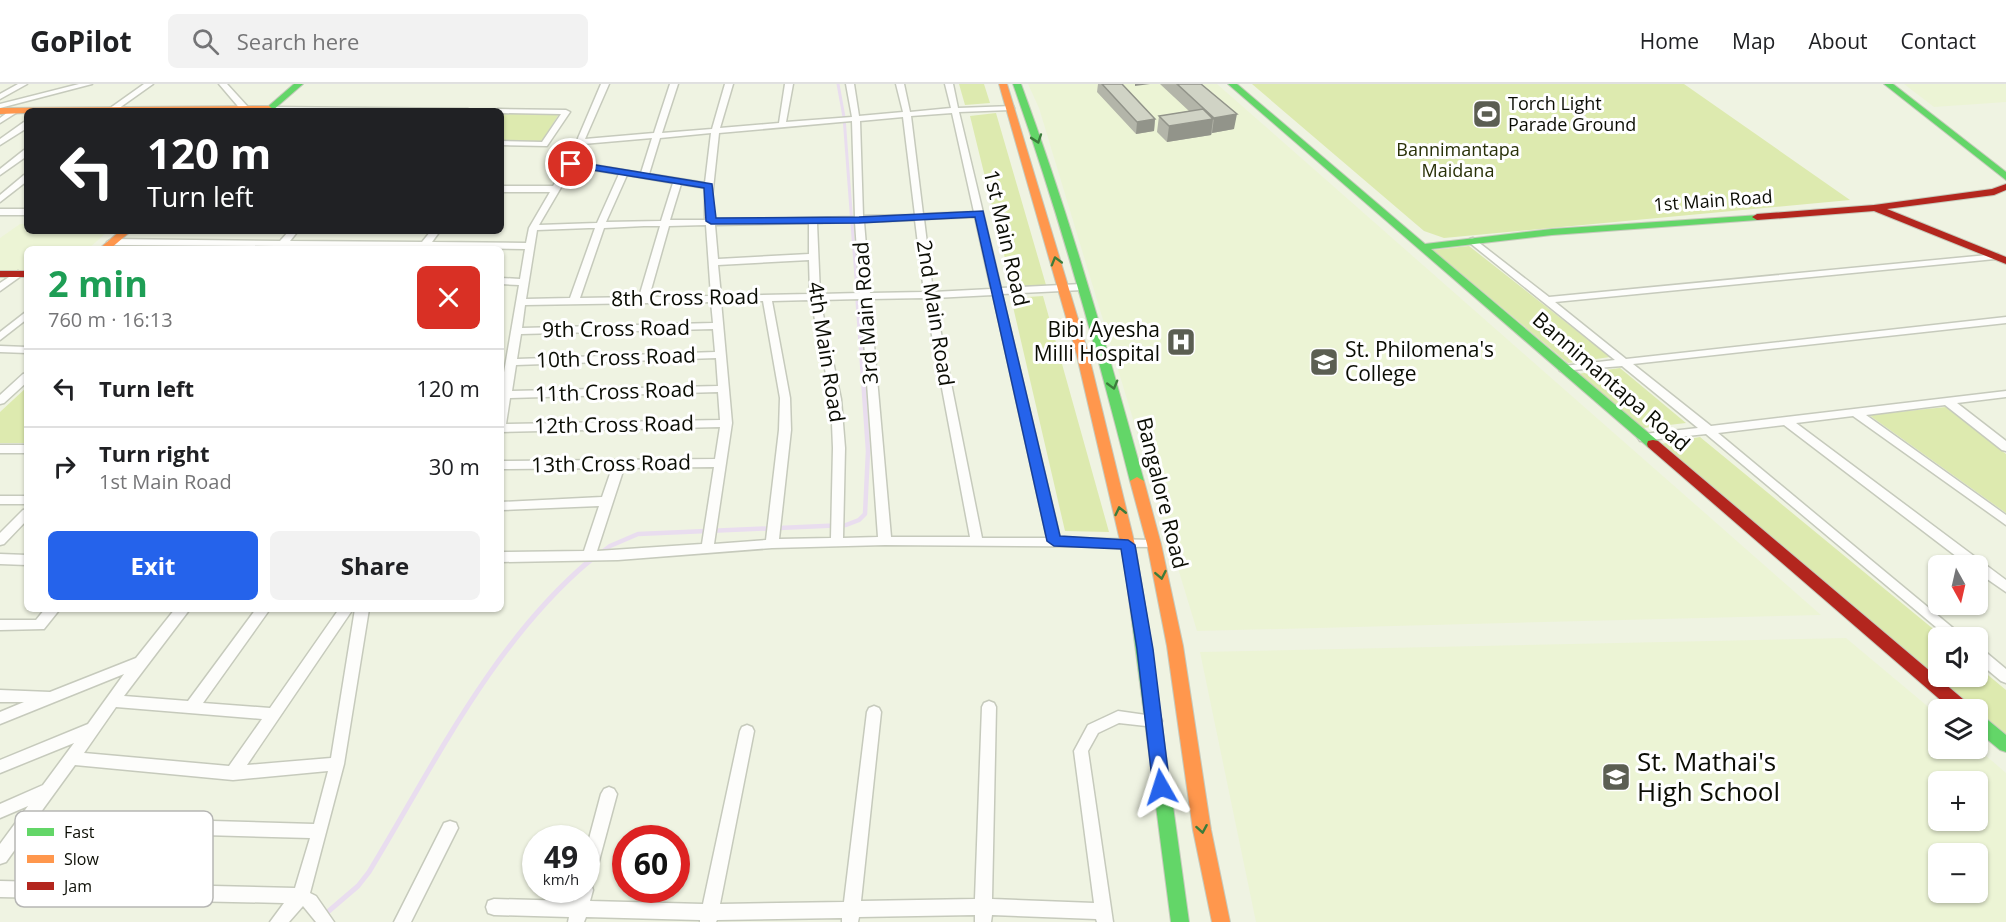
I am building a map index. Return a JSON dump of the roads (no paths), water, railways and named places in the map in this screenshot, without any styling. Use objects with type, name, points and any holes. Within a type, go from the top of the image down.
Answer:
[{"type":"main road","points":[[278,108],[299,84]]},
{"type":"main road","name":"Bangalore Road","points":[[1003,84],[1064,288],[1098,416],[1128,545],[1155,721],[1166,831],[1179,922]]},
{"type":"main road","name":"Bangalore Road","points":[[1017,84],[1038,141],[1119,404],[1154,544],[1175,646],[1202,830],[1221,922]]},
{"type":"main road","name":"Bannimantapa Road","points":[[1232,84],[1951,699]]},
{"type":"main road","points":[[1888,84],[2006,177]]},
{"type":"main road","points":[[0,111],[24,111]]},
{"type":"main road","name":"1st Main Road","points":[[1422,247],[1552,232],[1874,207],[1994,192],[2006,188]]},
{"type":"main road","points":[[1874,207],[2000,258]]},
{"type":"main road","points":[[108,246],[122,234]]},
{"type":"main road","points":[[0,274],[22,274]]},
{"type":"main road","points":[[1988,730],[2006,745]]},
{"type":"street","points":[[0,97],[22,84]]},
{"type":"street","points":[[0,106],[88,84]]},
{"type":"street","points":[[115,108],[149,84]]},
{"type":"street","points":[[223,84],[243,108]]},
{"type":"street","points":[[504,407],[507,366],[533,228],[582,142],[605,84]]},
{"type":"street","points":[[644,176],[655,136],[674,84]]},
{"type":"street","points":[[708,546],[726,423],[714,298],[709,186],[716,131],[729,84]]},
{"type":"street","points":[[782,126],[789,84]]},
{"type":"street","name":"3rd Main Road","points":[[850,84],[856,119],[859,220],[885,541]]},
{"type":"street","name":"2nd Main Road","points":[[900,84],[908,115],[929,295],[977,542]]},
{"type":"street","name":"1st Main Road","points":[[948,84],[956,110],[1054,541]]},
{"type":"street","points":[[582,142],[956,110],[1010,108]]},
{"type":"street","points":[[0,121],[15,111]]},
{"type":"street","points":[[504,111],[566,112],[544,144],[504,143]]},
{"type":"street","points":[[0,143],[24,126]]},
{"type":"street","points":[[0,173],[24,154]]},
{"type":"street","points":[[571,164],[709,186]]},
{"type":"street","points":[[574,300],[601,224],[624,172]]},
{"type":"street","points":[[0,199],[24,179]]},
{"type":"street","points":[[643,300],[677,182]]},
{"type":"street","points":[[504,189],[556,189]]},
{"type":"street","points":[[0,212],[24,212]]},
{"type":"street","points":[[533,228],[711,221],[859,220],[979,214]]},
{"type":"street","name":"4th Main Road","points":[[813,220],[815,297],[836,399],[839,448],[837,538]]},
{"type":"street","points":[[279,246],[291,234]]},
{"type":"street","points":[[425,245],[434,234]]},
{"type":"street","points":[[1473,241],[1707,429],[1946,627]]},
{"type":"street","points":[[108,246],[435,246]]},
{"type":"street","points":[[504,246],[530,246]]},
{"type":"street","points":[[713,262],[814,257]]},
{"type":"street","points":[[1547,300],[2000,258]]},
{"type":"street","points":[[0,288],[22,274]]},
{"type":"street","points":[[504,281],[523,282]]},
{"type":"street","points":[[865,296],[1082,287]]},
{"type":"street","name":"8th Cross Road","points":[[520,302],[865,296]]},
{"type":"street","points":[[767,297],[785,398],[785,430],[772,541]]},
{"type":"street","points":[[0,337],[24,317]]},
{"type":"street","points":[[1564,369],[2006,320]]},
{"type":"street","name":"9th Cross Road","points":[[515,331],[718,326]]},
{"type":"street","points":[[0,349],[24,350]]},
{"type":"street","name":"10th Cross Road","points":[[507,366],[721,355]]},
{"type":"street","points":[[1,398],[24,379]]},
{"type":"street","name":"11th Cross Road","points":[[506,395],[724,389]]},
{"type":"street","points":[[1644,438],[2006,394]]},
{"type":"street","points":[[1947,401],[2006,447]]},
{"type":"street","points":[[1855,412],[2006,521]]},
{"type":"street","points":[[1786,421],[2006,587]]},
{"type":"street","name":"12th Cross Road","points":[[504,425],[726,423]]},
{"type":"street","points":[[0,449],[24,449]]},
{"type":"street","name":"13th Cross Road","points":[[504,465],[720,463]]},
{"type":"street","points":[[589,555],[619,465]]},
{"type":"street","points":[[0,500],[24,500]]},
{"type":"street","points":[[504,506],[607,501]]},
{"type":"street","points":[[0,541],[24,516]]},
{"type":"street","points":[[504,557],[618,555],[772,541],[837,538],[885,541],[1054,541],[1154,544]]},
{"type":"street","points":[[0,560],[24,560]]},
{"type":"street","points":[[0,625],[39,625],[50,612]]},
{"type":"street","points":[[33,811],[112,701],[181,612]]},
{"type":"street","points":[[191,708],[261,612]]},
{"type":"street","points":[[233,773],[271,714],[343,612]]},
{"type":"street","points":[[278,922],[301,896],[320,831],[337,764],[362,612]]},
{"type":"street","points":[[0,718],[141,662]]},
{"type":"street","points":[[1988,662],[2006,677]]},
{"type":"street","points":[[0,696],[52,698]]},
{"type":"street","points":[[112,701],[271,714]]},
{"type":"street","points":[[983,915],[989,707]]},
{"type":"street","points":[[851,916],[874,712]]},
{"type":"street","points":[[494,907],[578,916],[1104,916],[1081,751],[1094,729],[1118,717],[1155,721]]},
{"type":"street","points":[[0,767],[93,728]]},
{"type":"street","points":[[709,917],[747,730]]},
{"type":"street","points":[[71,759],[233,773],[337,764]]},
{"type":"street","points":[[0,811],[49,790]]},
{"type":"street","points":[[600,828],[609,794]]},
{"type":"street","points":[[213,828],[320,831]]},
{"type":"street","points":[[402,922],[450,828]]},
{"type":"street","points":[[0,857],[15,836]]},
{"type":"street","points":[[0,889],[15,889]]},
{"type":"street","points":[[213,894],[301,896],[310,902],[321,916]]},
{"type":"waterway","points":[[838,84],[844,117],[857,291]]},
{"type":"waterway","points":[[586,564],[610,546],[638,534],[846,525],[859,520],[865,514],[868,451],[857,290]]},
{"type":"waterway","points":[[316,922],[358,886],[369,872],[441,749],[493,668],[553,595],[588,562]]},
{"type":"place","name":"Torch Light Parade Ground","points":[[1487,114]]},
{"type":"place","name":"Bibi Ayesha Milli Hospital","points":[[1181,342]]},
{"type":"place","name":"St. Philomena's College","points":[[1324,362]]},
{"type":"place","name":"St. Mathai's High School","points":[[1616,777]]},
{"type":"park label","name":"Bannimantapa Maidana","points":[[1458,160]]}]
